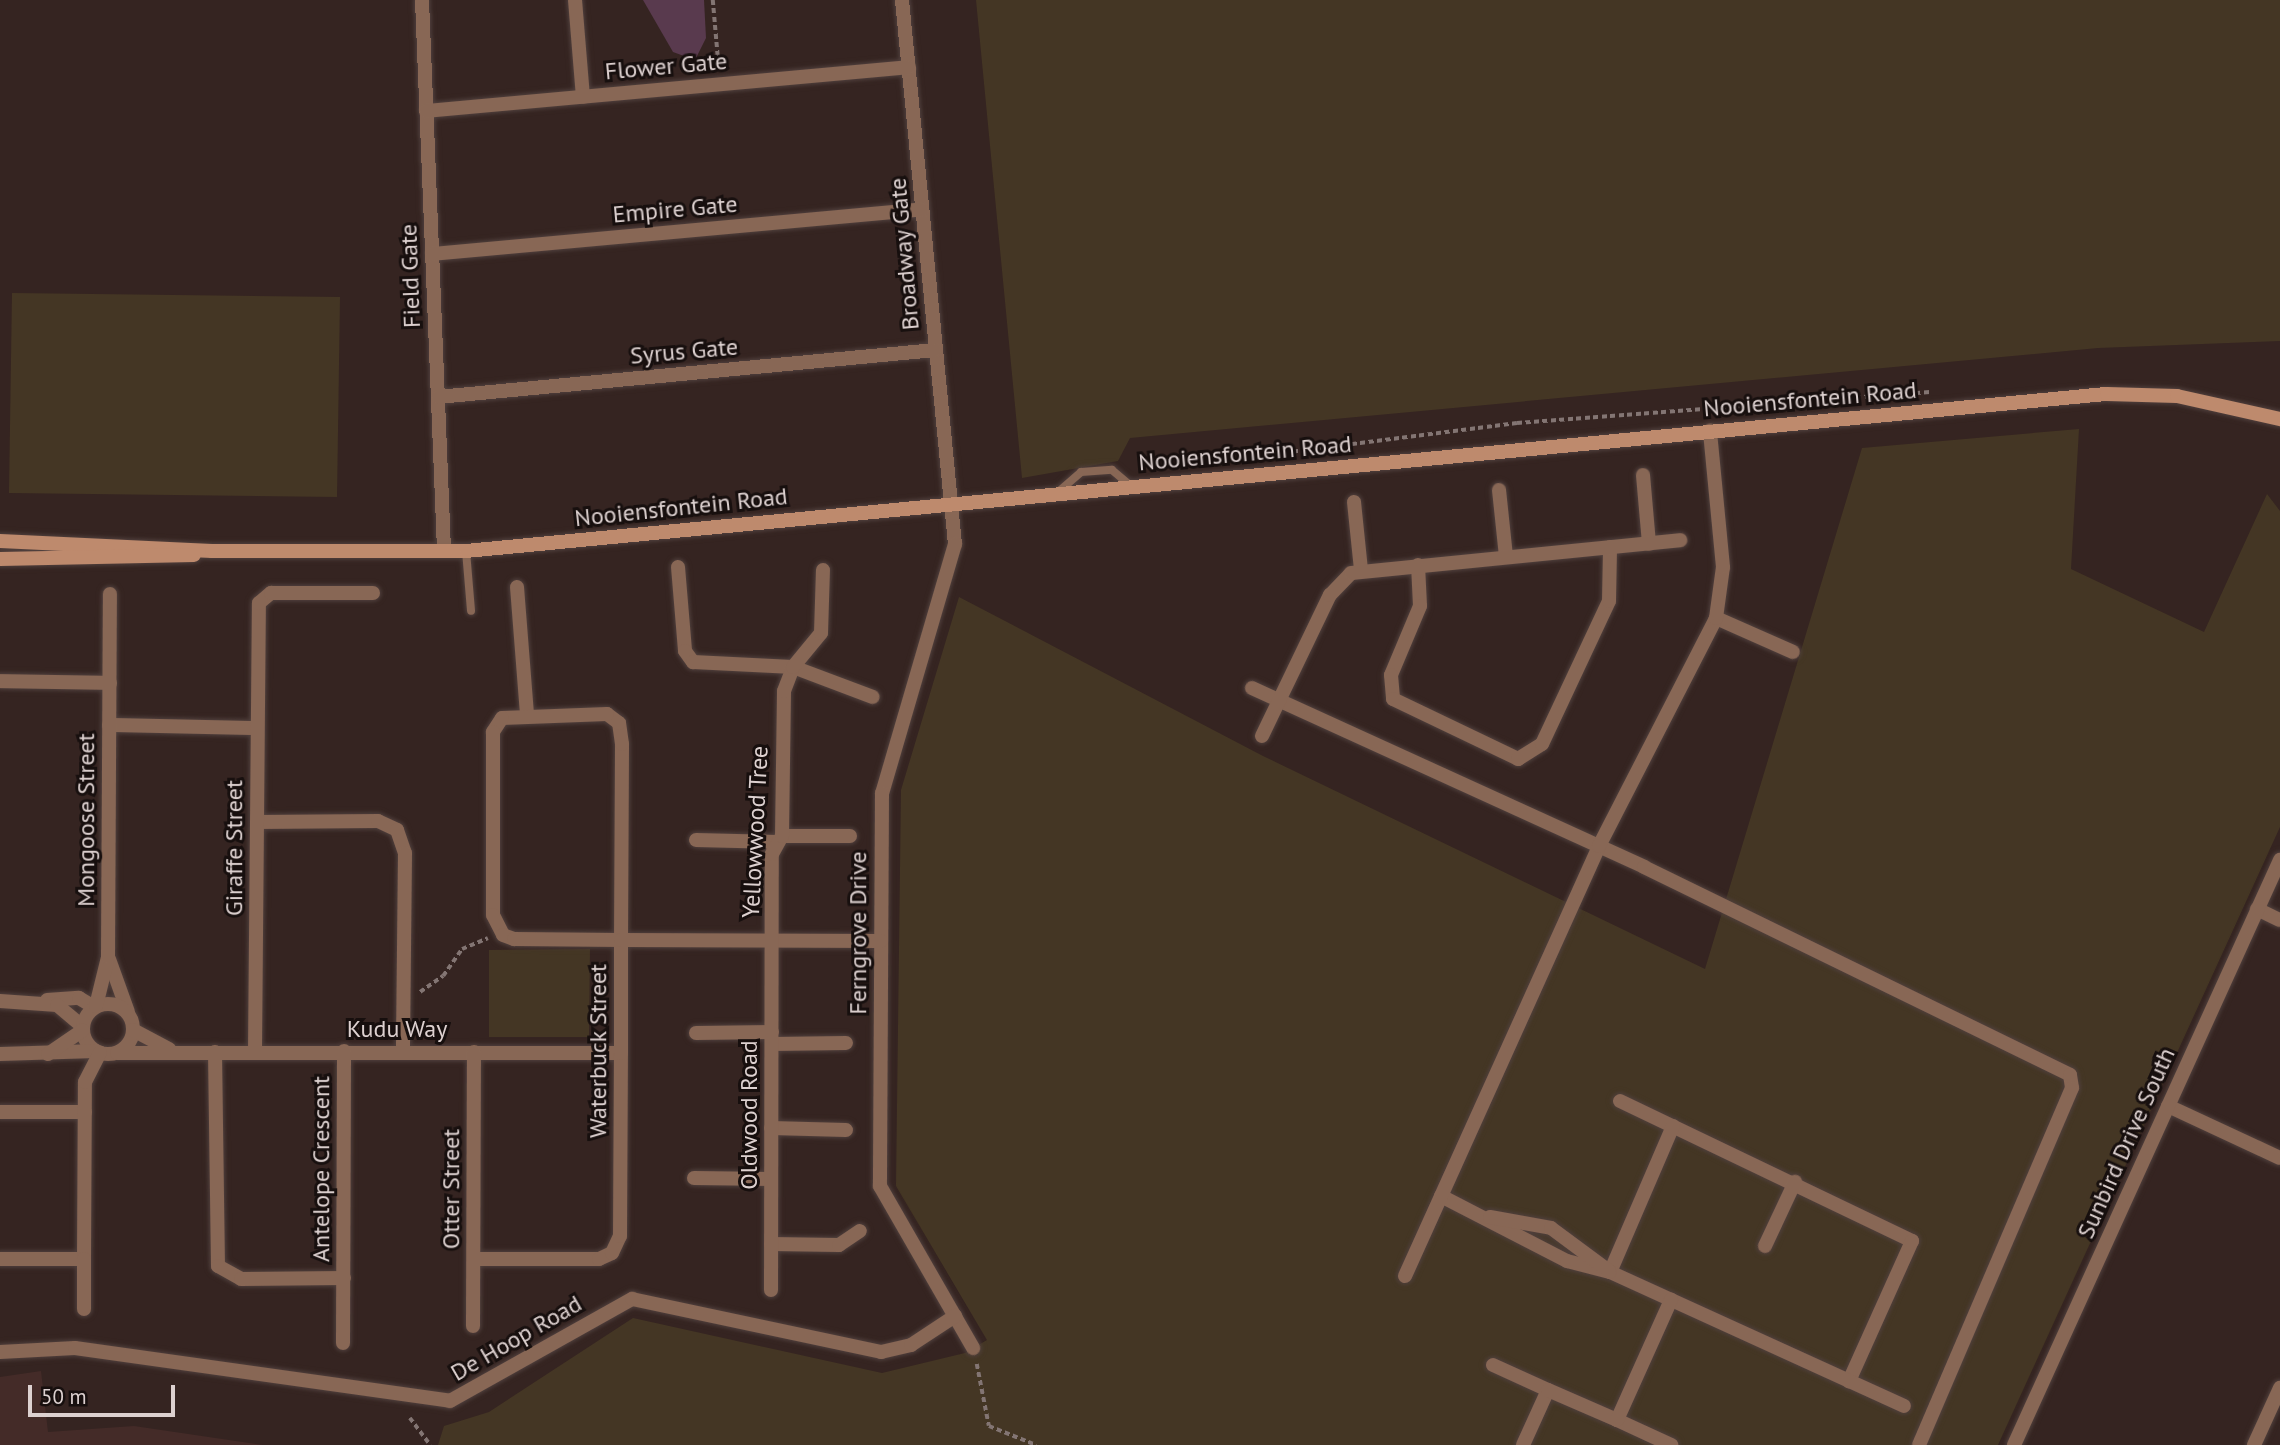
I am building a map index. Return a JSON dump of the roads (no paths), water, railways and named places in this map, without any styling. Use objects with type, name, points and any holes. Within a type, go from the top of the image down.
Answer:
[{"type":"street","name":"Field Gate","points":[[422,0],[444,551]]},
{"type":"street","points":[[575,0],[583,97]]},
{"type":"street","name":"Broadway Gate","points":[[902,0],[951,504]]},
{"type":"street","name":"Flower Gate","points":[[426,111],[909,67]]},
{"type":"street","name":"Empire Gate","points":[[432,254],[922,209]]},
{"type":"street","name":"Syrus Gate","points":[[438,397],[935,350]]},
{"type":"street","name":"Nooiensfontein Road","points":[[0,559],[212,551],[466,551],[2107,394],[2177,396],[2280,419]]},
{"type":"street","points":[[1405,1276],[1599,846],[1716,618],[1723,567],[1710,431]]},
{"type":"street","points":[[1643,475],[1649,544]]},
{"type":"street","points":[[1499,490],[1506,557]]},
{"type":"street","points":[[1354,502],[1361,570]]},
{"type":"street","name":"Ferngrove Drive","points":[[951,504],[951,565],[883,786],[880,1186],[973,1348]]},
{"type":"street","points":[[1262,736],[1335,586],[1361,570],[1680,540]]},
{"type":"street","name":"Nooiensfontein Road","points":[[0,541],[212,551]]},
{"type":"street","points":[[1418,565],[1420,606],[1391,675],[1393,699],[1518,759],[1542,744],[1609,601],[1610,547]]},
{"type":"street","points":[[678,567],[690,660],[793,667],[873,697]]},
{"type":"street","name":"Yellowwood Tree","points":[[772,940],[772,854],[780,839],[784,691],[793,667],[821,633],[823,570]]},
{"type":"street","points":[[517,587],[527,713],[502,718],[493,732],[493,915],[499,932],[514,939],[881,940]]},
{"type":"street","name":"Giraffe Street","points":[[255,1051],[258,606],[266,594],[373,593]]},
{"type":"street","name":"Mongoose Street","points":[[95,1007],[108,957],[110,594]]},
{"type":"street","points":[[1716,618],[1793,652]]},
{"type":"street","points":[[0,681],[110,683]]},
{"type":"street","points":[[1252,688],[1599,846],[2070,1075],[2072,1088],[1919,1445]]},
{"type":"street","name":"Waterbuck Street","points":[[474,1259],[593,1260],[615,1250],[621,1053],[622,744],[619,723],[607,714],[527,713]]},
{"type":"street","points":[[109,724],[256,728]]},
{"type":"street","points":[[257,822],[378,821],[397,830],[405,853],[403,1051]]},
{"type":"street","points":[[696,840],[850,836]]},
{"type":"street","name":"Sunbird Drive South","points":[[2014,1445],[2280,860]]},
{"type":"street","points":[[2257,909],[2280,920]]},
{"type":"street","name":"Oldwood Road","points":[[771,1290],[772,940]]},
{"type":"street","name":"Mongoose Street","points":[[108,957],[132,1023]]},
{"type":"street","points":[[0,1001],[43,1002],[79,998],[95,1007],[117,1004],[132,1023],[117,1053],[98,1052],[67,1057],[0,1054]]},
{"type":"street","points":[[43,1002],[62,1007],[83,1028],[98,1052]]},
{"type":"street","points":[[47,1055],[83,1028],[95,1007]]},
{"type":"street","name":"Kudu Way","points":[[132,1023],[173,1051]]},
{"type":"street","points":[[696,1033],[846,1043]]},
{"type":"street","name":"Antelope Crescent","points":[[215,1052],[218,1266],[241,1279],[344,1278],[344,1051]]},
{"type":"street","points":[[84,1309],[86,1077],[98,1052]]},
{"type":"street","name":"Otter Street","points":[[473,1326],[474,1052]]},
{"type":"street","name":"Kudu Way","points":[[117,1053],[621,1053]]},
{"type":"street","points":[[67,1057],[86,1077]]},
{"type":"street","points":[[1620,1101],[1794,1182],[1912,1241],[1849,1381]]},
{"type":"street","points":[[2168,1106],[2280,1158]]},
{"type":"street","points":[[0,1112],[85,1112]]},
{"type":"street","points":[[1610,1272],[1673,1126]]},
{"type":"street","points":[[771,1128],[846,1129]]},
{"type":"street","points":[[694,1178],[771,1179]]},
{"type":"street","points":[[1765,1246],[1794,1182]]},
{"type":"street","points":[[1441,1196],[1490,1217],[1558,1257],[1610,1272],[1904,1406]]},
{"type":"street","points":[[1490,1217],[1551,1228],[1610,1272]]},
{"type":"street","points":[[771,1244],[839,1245],[860,1231]]},
{"type":"street","points":[[0,1259],[84,1259]]},
{"type":"street","points":[[343,1343],[344,1278]]},
{"type":"street","name":"De Hoop Road","points":[[0,1352],[75,1348],[450,1401],[632,1298],[881,1352],[911,1345],[955,1316]]},
{"type":"street","points":[[1617,1420],[1671,1300]]},
{"type":"street","points":[[1493,1365],[1671,1445]]},
{"type":"street","points":[[2254,1445],[2280,1388]]},
{"type":"street","points":[[1523,1445],[1548,1390]]},
{"type":"lane","points":[[466,551],[471,611]]}]
